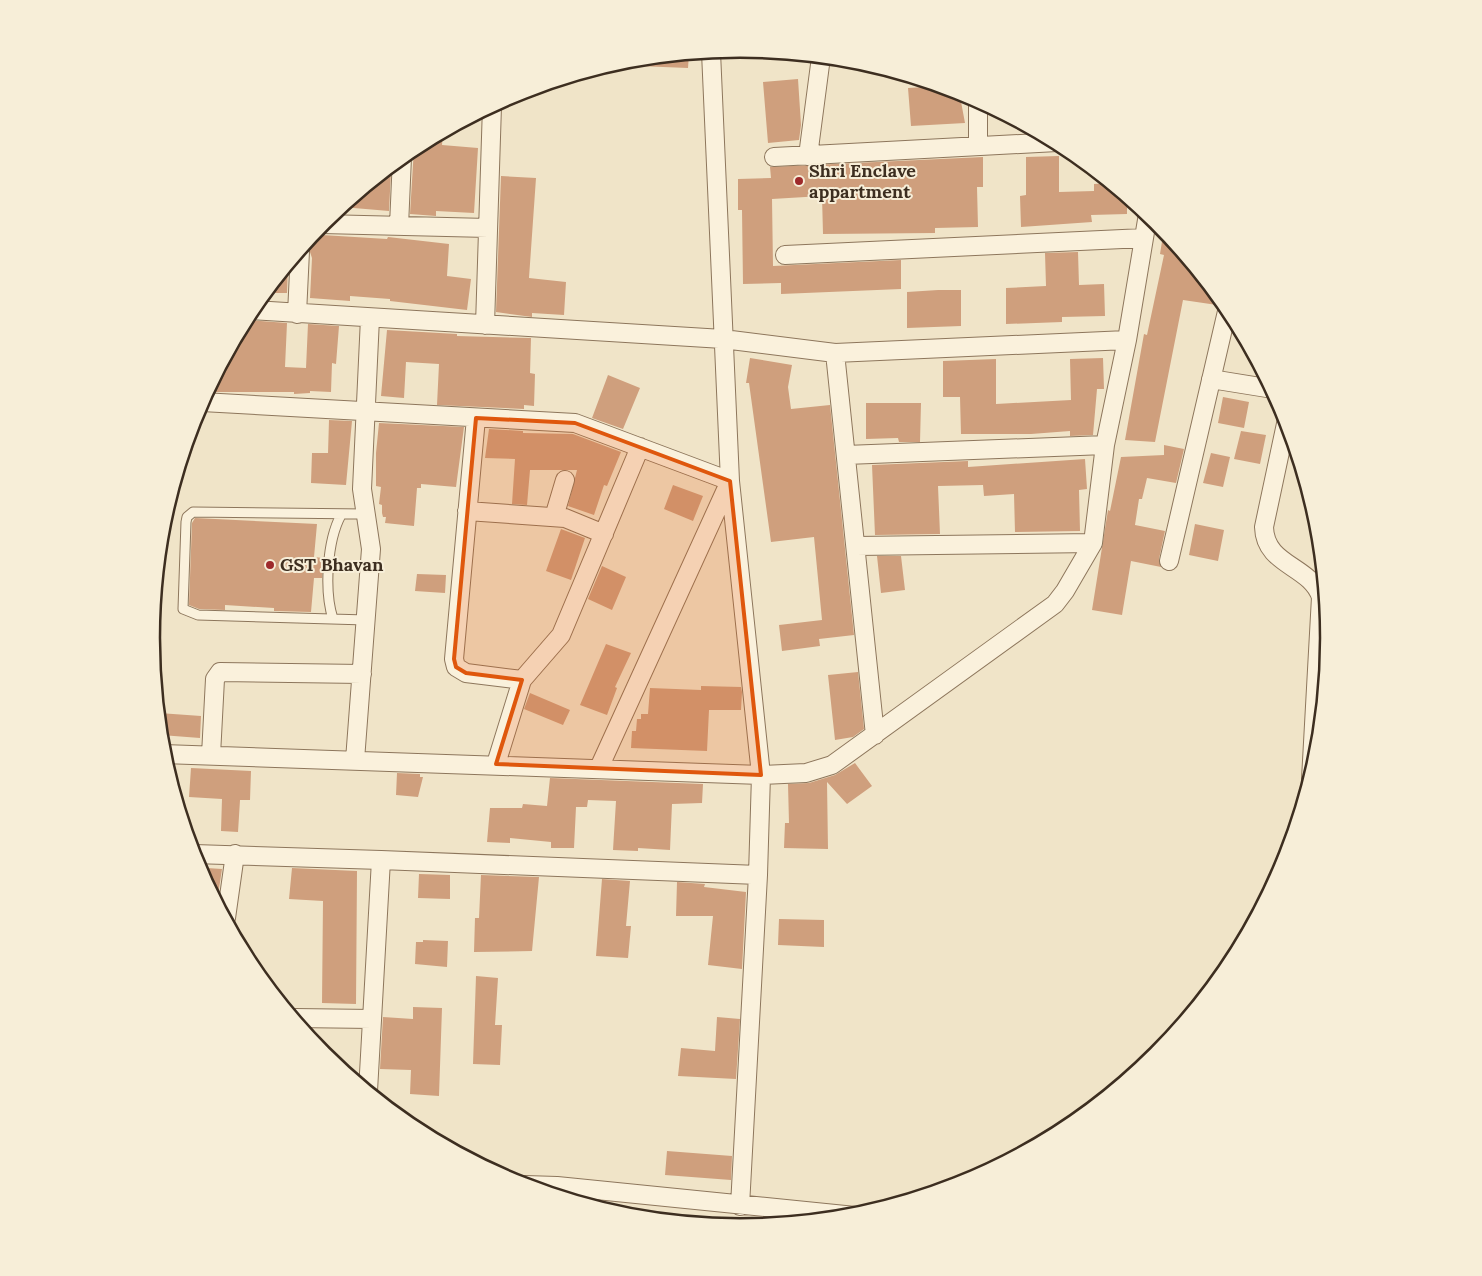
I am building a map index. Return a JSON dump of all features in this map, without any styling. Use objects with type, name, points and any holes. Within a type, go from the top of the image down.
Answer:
[{"type":"street","points":[[711,59],[730,481],[761,775],[758,875],[740,1206]]},
{"type":"street","points":[[808,156],[820,63]]},
{"type":"street","points":[[978,108],[978,146]]},
{"type":"street","points":[[485,325],[488,228],[488,115]]},
{"type":"street","points":[[774,158],[1044,143]]},
{"type":"street","points":[[399,226],[402,167]]},
{"type":"street","points":[[335,224],[488,228]]},
{"type":"street","points":[[173,754],[496,764],[761,775],[806,773],[832,765],[1055,604],[1066,591],[1092,543],[1105,445],[1127,340],[1146,224]]},
{"type":"street","points":[[785,255],[1144,238]]},
{"type":"street","points":[[297,314],[299,262]]},
{"type":"street","points":[[261,311],[723,339],[836,353],[1127,340]]},
{"type":"street","points":[[355,760],[371,549],[362,490],[370,318]]},
{"type":"street","points":[[1169,561],[1226,318]]},
{"type":"street","points":[[836,353],[875,735]]},
{"type":"street","points":[[1211,379],[1265,388]]},
{"type":"street","points":[[211,402],[575,423],[607,433],[730,481]]},
{"type":"street","points":[[476,418],[454,659],[456,667],[466,673],[522,680]]},
{"type":"street","points":[[1284,433],[1264,527],[1264,536],[1271,551],[1316,586],[1320,594]]},
{"type":"street","points":[[846,455],[1105,445]]},
{"type":"street","points":[[496,764],[522,680],[561,635],[640,447]]},
{"type":"street","points":[[554,517],[565,480]]},
{"type":"street","points":[[599,768],[730,481]]},
{"type":"street","points":[[468,511],[554,517],[575,521],[604,534]]},
{"type":"street","points":[[856,546],[1092,543]]},
{"type":"street","points":[[1314,732],[1320,610]]},
{"type":"street","points":[[211,755],[215,679],[220,672],[362,674]]},
{"type":"street","points":[[203,854],[758,875]]},
{"type":"street","points":[[227,908],[235,854]]},
{"type":"street","points":[[368,1083],[381,860]]},
{"type":"street","points":[[303,1018],[372,1019]]},
{"type":"street","points":[[548,1186],[822,1213]]},
{"type":"lane","points":[[365,514],[193,512],[186,522],[183,609],[190,614],[366,620]]},
{"type":"lane","points":[[333,619],[329,606],[332,534],[341,515]]},
{"type":"highlighted area","points":[[476,418],[575,423],[730,481],[761,775],[496,764],[522,680],[466,673],[456,667],[454,659]]},
{"type":"building","points":[[689,60],[688,68],[643,66]]},
{"type":"building","points":[[798,79],[801,125],[799,140],[768,143],[763,82]]},
{"type":"building","points":[[925,87],[961,101],[965,123],[911,126],[908,88]]},
{"type":"building","points":[[442,140],[442,145],[478,148],[474,213],[436,211],[436,216],[410,214],[413,158]]},
{"type":"building","points":[[1059,156],[1059,192],[1094,191],[1094,184],[1102,184],[1127,205],[1127,214],[1091,215],[1092,222],[1021,227],[1020,196],[1026,195],[1026,157]]},
{"type":"building","points":[[983,157],[983,187],[977,187],[978,227],[935,228],[935,233],[823,234],[822,196],[772,199],[773,266],[901,260],[901,289],[781,294],[781,283],[743,284],[742,210],[738,210],[738,179],[771,178],[770,167]]},
{"type":"building","points":[[391,175],[389,211],[352,208]]},
{"type":"building","points":[[501,176],[536,178],[529,278],[566,282],[564,315],[532,313],[532,317],[496,312]]},
{"type":"building","points":[[324,235],[387,239],[388,237],[449,244],[447,276],[471,279],[467,310],[390,301],[390,299],[350,296],[350,301],[310,298],[312,258],[309,250]]},
{"type":"building","points":[[1162,240],[1202,285],[1217,305],[1183,300],[1155,442],[1125,440],[1144,334],[1147,335],[1164,255],[1160,254]]},
{"type":"building","points":[[1078,252],[1079,285],[1104,284],[1105,316],[1062,317],[1062,322],[1006,324],[1006,288],[1046,286],[1045,253]]},
{"type":"building","points":[[288,276],[287,293],[274,293]]},
{"type":"building","points":[[961,290],[961,326],[907,328],[907,292]]},
{"type":"building","points":[[255,321],[287,323],[285,367],[306,368],[308,324],[339,326],[336,364],[332,363],[331,392],[310,391],[310,393],[294,394],[294,392],[215,392]]},
{"type":"building","points":[[387,330],[457,334],[457,336],[531,338],[530,373],[535,374],[534,406],[524,405],[524,409],[437,405],[439,364],[406,362],[404,398],[381,396]]},
{"type":"building","points":[[750,358],[792,365],[788,387],[791,409],[830,405],[854,635],[819,639],[820,646],[782,651],[779,625],[822,620],[814,537],[771,542],[749,383],[746,383]]},
{"type":"building","points":[[1103,358],[1104,389],[1097,389],[1093,435],[1070,436],[1070,431],[1031,434],[961,434],[960,397],[943,397],[943,361],[996,359],[996,404],[1071,400],[1070,359]]},
{"type":"building","points":[[608,375],[640,388],[623,429],[592,418]]},
{"type":"building","points":[[1223,397],[1249,402],[1244,428],[1218,423]]},
{"type":"building","points":[[866,403],[921,403],[920,442],[899,442],[898,438],[866,439]]},
{"type":"building","points":[[329,420],[352,421],[346,485],[311,483],[312,453],[328,453]]},
{"type":"building","points":[[379,423],[464,427],[456,487],[421,484],[421,488],[417,488],[414,526],[385,523],[386,517],[383,517],[382,505],[379,504],[381,487],[376,486],[376,453]]},
{"type":"building","points":[[489,429],[523,431],[523,433],[573,434],[621,452],[607,486],[604,485],[594,515],[568,506],[577,470],[530,470],[527,505],[512,504],[515,459],[485,458]]},
{"type":"building","points":[[1241,431],[1266,435],[1260,464],[1234,459]]},
{"type":"building","points":[[1164,445],[1184,449],[1176,483],[1147,478],[1142,499],[1139,499],[1135,525],[1165,531],[1159,559],[1161,567],[1131,561],[1122,615],[1092,610],[1108,510],[1110,511],[1121,457],[1164,455]]},
{"type":"building","points":[[1211,453],[1230,457],[1223,487],[1203,483]]},
{"type":"building","points":[[1085,459],[1087,489],[1079,490],[1080,531],[1015,532],[1014,494],[984,496],[983,485],[938,486],[940,534],[875,535],[872,465],[968,461],[968,467]]},
{"type":"building","points":[[673,485],[703,496],[693,521],[664,509]]},
{"type":"building","name":"GST Bhavan","points":[[195,518],[317,524],[314,557],[323,558],[322,578],[314,578],[311,612],[274,611],[274,608],[225,605],[225,610],[199,609],[189,605],[192,523]]},
{"type":"building","points":[[1195,524],[1224,530],[1218,561],[1189,555]]},
{"type":"building","points":[[561,529],[585,538],[571,580],[546,571]]},
{"type":"building","points":[[877,556],[901,556],[905,590],[881,593]]},
{"type":"building","points":[[602,566],[626,577],[612,610],[588,599]]},
{"type":"building","points":[[417,574],[446,575],[445,593],[415,591]]},
{"type":"building","points":[[606,644],[631,653],[615,687],[617,688],[607,715],[580,705]]},
{"type":"building","points":[[858,672],[864,729],[853,737],[835,740],[828,675]]},
{"type":"building","points":[[701,686],[741,687],[742,692],[741,710],[709,710],[707,751],[631,748],[632,731],[636,731],[637,719],[641,719],[641,714],[648,714],[650,688],[701,690]]},
{"type":"building","points":[[530,693],[570,710],[563,725],[524,709]]},
{"type":"building","points":[[165,713],[201,716],[200,738],[169,736]]},
{"type":"building","points":[[855,763],[872,786],[847,804],[827,782],[828,849],[784,848],[785,823],[789,823],[788,784],[809,783],[835,775]]},
{"type":"building","points":[[191,768],[251,771],[250,800],[240,800],[238,832],[221,831],[222,799],[189,797]]},
{"type":"building","points":[[397,773],[420,774],[420,777],[423,777],[418,797],[396,795]]},
{"type":"building","points":[[550,778],[703,784],[702,803],[672,804],[670,850],[638,848],[638,851],[613,850],[616,801],[588,800],[587,807],[576,807],[574,848],[551,848],[551,842],[510,838],[510,843],[487,842],[490,808],[522,808],[523,804],[547,806]]},
{"type":"building","points":[[208,868],[222,869],[219,892]]},
{"type":"building","points":[[292,868],[357,871],[356,1004],[322,1003],[323,901],[289,899]]},
{"type":"building","points":[[419,874],[450,875],[450,899],[418,898]]},
{"type":"building","points":[[481,875],[539,877],[532,951],[474,952],[475,918],[479,918]]},
{"type":"building","points":[[602,879],[630,881],[626,926],[631,926],[628,958],[596,956]]},
{"type":"building","points":[[677,882],[705,884],[704,887],[746,892],[742,969],[708,965],[713,916],[676,916]]},
{"type":"building","points":[[779,919],[824,920],[824,947],[778,945]]},
{"type":"building","points":[[423,940],[448,941],[447,967],[415,964],[416,942],[423,942]]},
{"type":"building","points":[[476,976],[498,978],[495,1025],[502,1025],[500,1065],[473,1064]]},
{"type":"building","points":[[413,1007],[442,1008],[439,1096],[410,1094],[411,1070],[380,1069],[383,1017],[413,1019]]},
{"type":"building","points":[[717,1017],[740,1019],[736,1079],[678,1076],[681,1048],[715,1051]]},
{"type":"building","points":[[667,1151],[732,1156],[731,1180],[665,1175]]},
{"type":"place","name":"Shri Enclave appartment","points":[[799,181]]},
{"type":"place","name":"GST Bhavan","points":[[270,565]]}]
